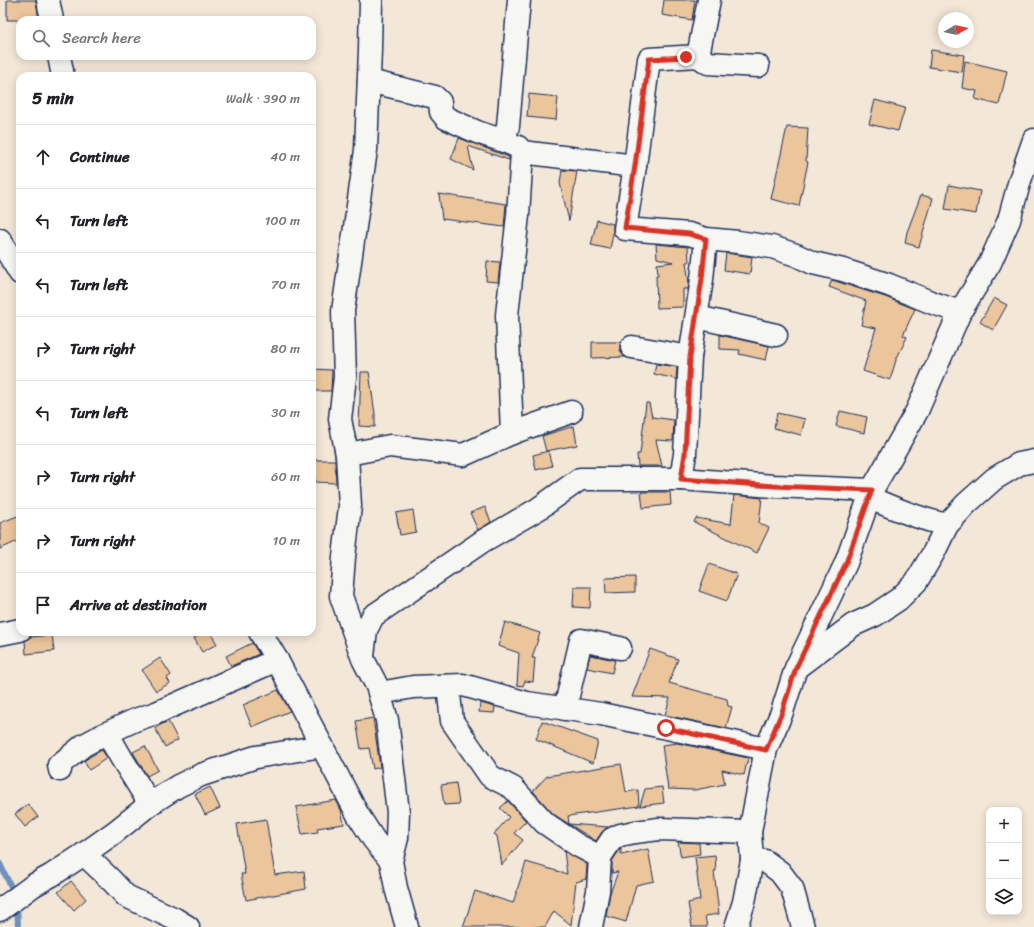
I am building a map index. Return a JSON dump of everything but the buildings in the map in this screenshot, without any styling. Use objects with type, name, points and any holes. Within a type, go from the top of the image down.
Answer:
[{"type":"street","points":[[48,0],[51,16]]},
{"type":"street","points":[[371,0],[366,150],[343,311],[345,377],[340,419],[347,455],[350,506],[341,596],[363,659],[380,693],[387,720],[398,812],[397,838],[391,861],[406,927]]},
{"type":"street","points":[[512,433],[507,314],[522,163],[513,146],[508,126],[519,0]]},
{"type":"street","points":[[698,56],[709,0]]},
{"type":"street","points":[[758,66],[708,63],[698,56],[649,59],[625,228],[689,234],[706,239],[772,247],[814,263],[843,270],[889,285],[960,312]]},
{"type":"street","points":[[60,60],[62,72]]},
{"type":"street","points":[[369,81],[435,97],[440,102],[441,112],[446,118],[513,146],[635,166]]},
{"type":"street","points":[[736,927],[744,902],[752,860],[750,832],[766,750],[782,712],[796,668],[846,563],[871,494],[917,411],[960,312],[990,263],[1010,220],[1020,180],[1034,140]]},
{"type":"street","points":[[681,479],[685,454],[690,357],[697,317],[706,239]]},
{"type":"street","points":[[0,240],[11,266]]},
{"type":"street","points":[[697,317],[776,335]]},
{"type":"street","points":[[632,347],[690,357]]},
{"type":"street","points":[[347,455],[390,446],[463,455],[512,433],[571,412]]},
{"type":"street","points":[[796,668],[853,625],[875,615],[899,599],[916,582],[934,552],[947,525],[966,504],[994,479],[1019,464],[1034,461]]},
{"type":"street","points":[[363,659],[366,630],[373,616],[483,541],[538,509],[580,479],[681,479],[871,494],[930,522],[947,525]]},
{"type":"street","points":[[0,634],[16,631]]},
{"type":"street","points":[[262,636],[277,660],[358,815],[374,840],[391,861]]},
{"type":"street","points":[[565,709],[582,640],[620,648]]},
{"type":"street","points":[[60,770],[59,764],[75,750],[105,734],[277,660]]},
{"type":"street","points":[[380,693],[413,687],[463,685],[526,703],[601,714],[766,750]]},
{"type":"street","points":[[448,686],[452,721],[490,776],[513,788],[545,823],[577,845],[600,856]]},
{"type":"street","points":[[105,734],[111,740],[150,804]]},
{"type":"street","points":[[0,910],[34,885],[84,854],[150,804],[178,786],[202,775],[256,757],[322,746]]},
{"type":"street","points":[[591,927],[598,891],[600,856],[612,839],[620,835],[635,832],[665,829],[750,832]]},
{"type":"street","points":[[84,854],[126,896],[175,919],[188,927]]},
{"type":"street","points":[[752,860],[764,861],[780,872],[792,888],[803,927]]},
{"type":"waterway","points":[[0,864],[15,895]]},
{"type":"waterway","points":[[17,904],[18,927]]},
{"type":"route","points":[[666,728],[766,750],[782,712],[796,668],[846,563],[872,490],[774,486],[681,479],[685,454],[690,384],[690,357],[697,317],[706,239],[689,234],[625,228],[649,59],[686,57]]}]
